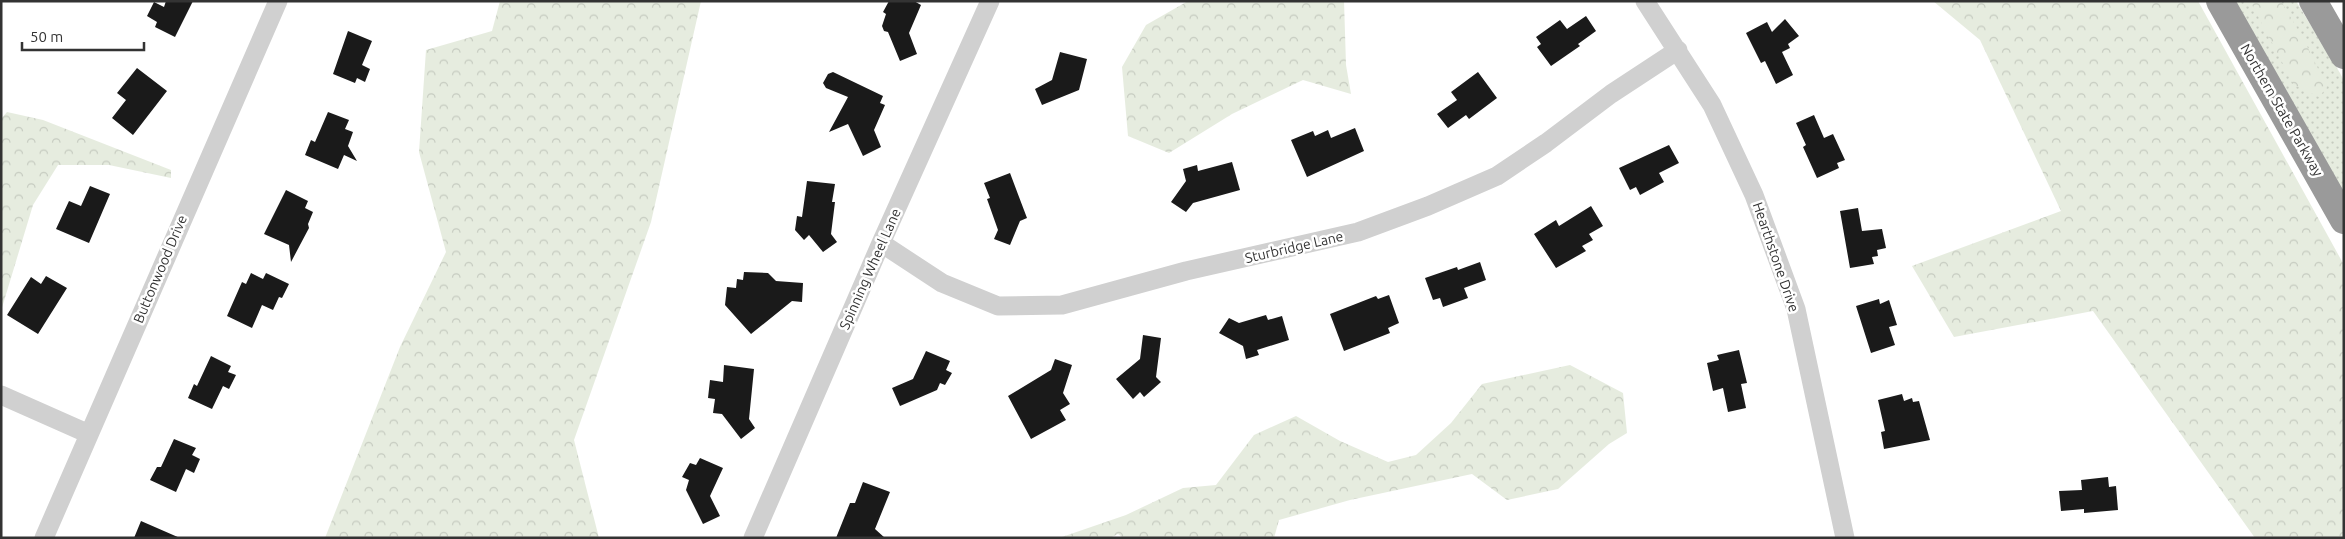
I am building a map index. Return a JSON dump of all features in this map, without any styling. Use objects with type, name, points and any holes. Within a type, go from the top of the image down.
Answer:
[{"type":"highway","name":"Northern State Parkway","points":[[2220,1],[2344,220]]},
{"type":"highway","points":[[2313,1],[2344,55]]},
{"type":"street","name":"Buttonwood Drive","points":[[44,538],[278,1]]},
{"type":"street","name":"Spinning Wheel Lane","points":[[753,538],[881,243],[990,1]]},
{"type":"street","name":"Hearthstone Drive","points":[[1645,1],[1712,105],[1754,195],[1796,310],[1845,538]]},
{"type":"street","name":"Sturbridge Lane","points":[[881,243],[942,283],[998,306],[1062,305],[1186,272],[1358,232],[1428,206],[1497,176],[1611,94],[1678,50]]},
{"type":"street","points":[[1,395],[89,434]]},
{"type":"green space","points":[[500,1],[701,1],[651,222],[574,440],[599,538],[325,538],[400,347],[446,252],[419,152],[426,50],[492,31]]},
{"type":"green space","points":[[1188,1],[1344,1],[1346,65],[1351,94],[1303,80],[1232,114],[1169,153],[1128,136],[1122,67],[1146,25]]},
{"type":"green space","points":[[1933,1],[2198,1],[2344,265],[2344,538],[2255,538],[2093,311],[1954,337],[1912,266],[2061,211],[1980,40]]},
{"type":"green space","points":[[2227,1],[2296,1],[2340,73],[2344,81],[2344,209]]},
{"type":"green space","points":[[2250,1],[2281,1],[2304,40],[2327,87],[2319,97],[2294,85]]},
{"type":"green space","points":[[7,112],[43,120],[171,170],[171,178],[109,165],[58,165],[33,205],[1,311],[1,119]]},
{"type":"green space","points":[[1570,365],[1623,393],[1627,433],[1609,444],[1558,489],[1507,500],[1472,474],[1350,500],[1279,520],[1274,538],[1123,538],[1118,534],[1110,538],[1059,538],[1126,515],[1183,488],[1216,485],[1254,435],[1296,416],[1340,441],[1388,462],[1416,455],[1451,423],[1482,384]]},
{"type":"building","points":[[166,1],[193,1],[175,37],[155,27],[157,22],[147,16],[154,2],[164,7]]},
{"type":"building","points":[[889,1],[914,1],[921,5],[909,33],[917,54],[900,61],[888,32],[884,31],[882,26],[886,14],[883,12]]},
{"type":"building","points":[[1586,16],[1596,31],[1578,44],[1580,46],[1551,66],[1537,47],[1541,44],[1536,37],[1560,20],[1567,29]]},
{"type":"building","points":[[1785,19],[1799,36],[1788,44],[1790,48],[1782,52],[1793,75],[1776,84],[1765,61],[1761,63],[1746,33],[1767,22],[1772,32]]},
{"type":"building","points":[[348,31],[372,41],[362,65],[370,69],[365,82],[357,78],[355,83],[333,74]]},
{"type":"building","points":[[1060,52],[1087,59],[1079,90],[1042,105],[1035,89],[1052,80]]},
{"type":"building","points":[[137,68],[167,91],[133,135],[112,118],[126,100],[117,93]]},
{"type":"building","points":[[833,72],[883,96],[880,103],[885,105],[874,130],[881,147],[863,156],[848,124],[829,132],[848,97],[826,88],[823,83],[828,74]]},
{"type":"building","points":[[1478,72],[1497,98],[1469,119],[1466,115],[1448,128],[1437,114],[1457,100],[1451,92]]},
{"type":"building","points":[[328,112],[349,120],[345,129],[353,132],[348,146],[357,161],[344,155],[338,169],[305,155],[311,140],[315,142]]},
{"type":"building","points":[[1814,115],[1824,138],[1833,134],[1845,160],[1837,163],[1839,168],[1817,178],[1803,147],[1806,145],[1796,123]]},
{"type":"building","points":[[1355,128],[1364,151],[1307,177],[1291,140],[1313,131],[1315,136],[1328,130],[1331,138]]},
{"type":"building","points":[[1669,145],[1679,163],[1659,173],[1664,182],[1640,195],[1636,187],[1630,190],[1619,168]]},
{"type":"building","points":[[1232,162],[1240,190],[1193,203],[1186,212],[1171,202],[1186,181],[1183,169],[1197,165],[1198,171]]},
{"type":"building","points":[[1010,173],[1027,218],[1020,221],[1010,245],[994,239],[998,230],[987,199],[990,198],[984,183]]},
{"type":"building","points":[[807,181],[835,184],[832,202],[835,202],[831,234],[837,242],[823,252],[809,235],[804,240],[795,230],[797,216],[802,217]]},
{"type":"building","points":[[90,186],[110,194],[89,243],[56,229],[69,201],[81,206]]},
{"type":"building","points":[[286,190],[308,201],[305,208],[313,212],[308,224],[309,228],[291,262],[289,245],[264,234]]},
{"type":"building","points":[[1591,206],[1603,226],[1589,234],[1593,240],[1582,246],[1586,251],[1556,268],[1534,234],[1556,220],[1559,226]]},
{"type":"building","points":[[1858,208],[1862,231],[1882,229],[1886,248],[1877,250],[1878,256],[1872,257],[1874,264],[1850,268],[1840,211]]},
{"type":"building","points":[[1480,262],[1486,280],[1464,288],[1468,298],[1443,307],[1440,298],[1433,300],[1425,278],[1457,267],[1458,270]]},
{"type":"building","points":[[744,272],[768,273],[776,281],[803,283],[802,302],[792,301],[751,334],[725,305],[727,287],[736,288],[737,279],[743,280]]},
{"type":"building","points":[[251,273],[263,279],[266,273],[289,284],[282,298],[279,297],[273,310],[262,305],[252,328],[227,316],[242,282],[246,284]]},
{"type":"building","points":[[46,276],[67,288],[38,334],[7,315],[31,277],[41,284]]},
{"type":"building","points":[[1389,295],[1399,323],[1388,328],[1390,333],[1344,351],[1330,314],[1376,296],[1378,299]]},
{"type":"building","points":[[1879,299],[1880,304],[1889,300],[1897,325],[1889,327],[1895,345],[1871,353],[1856,306]]},
{"type":"building","points":[[1266,315],[1268,320],[1282,316],[1289,340],[1257,350],[1259,355],[1246,359],[1243,346],[1219,333],[1229,318],[1239,323]]},
{"type":"building","points":[[1143,335],[1161,338],[1156,377],[1161,382],[1144,397],[1140,392],[1133,399],[1116,379],[1140,359]]},
{"type":"building","points":[[1739,350],[1747,383],[1741,384],[1746,408],[1728,412],[1723,388],[1713,391],[1707,363],[1719,360],[1717,355]]},
{"type":"building","points":[[926,351],[950,361],[946,370],[952,373],[945,385],[940,383],[937,390],[900,406],[892,388],[913,379]]},
{"type":"building","points":[[211,356],[231,366],[228,372],[236,375],[229,389],[223,386],[212,409],[188,398],[194,384],[197,386]]},
{"type":"building","points":[[1055,359],[1072,365],[1063,393],[1070,404],[1060,410],[1066,420],[1031,439],[1008,396],[1051,370]]},
{"type":"building","points":[[724,365],[754,369],[749,419],[755,428],[741,439],[722,414],[713,413],[715,399],[708,398],[710,380],[723,382]]},
{"type":"building","points":[[1902,394],[1904,401],[1912,398],[1913,402],[1919,401],[1930,440],[1884,449],[1881,432],[1885,431],[1878,400]]},
{"type":"building","points":[[174,439],[196,448],[192,455],[200,459],[194,473],[186,469],[176,492],[150,480],[157,467],[161,467]]},
{"type":"building","points":[[700,458],[723,468],[710,496],[720,516],[703,524],[686,490],[689,480],[682,477],[690,463],[696,465]]},
{"type":"building","points":[[2108,477],[2109,487],[2116,486],[2118,510],[2084,513],[2084,509],[2061,511],[2059,491],[2082,490],[2081,480]]},
{"type":"building","points":[[863,482],[890,492],[875,529],[885,538],[836,538],[850,503],[855,503]]},
{"type":"building","points":[[141,521],[180,538],[134,538]]}]
